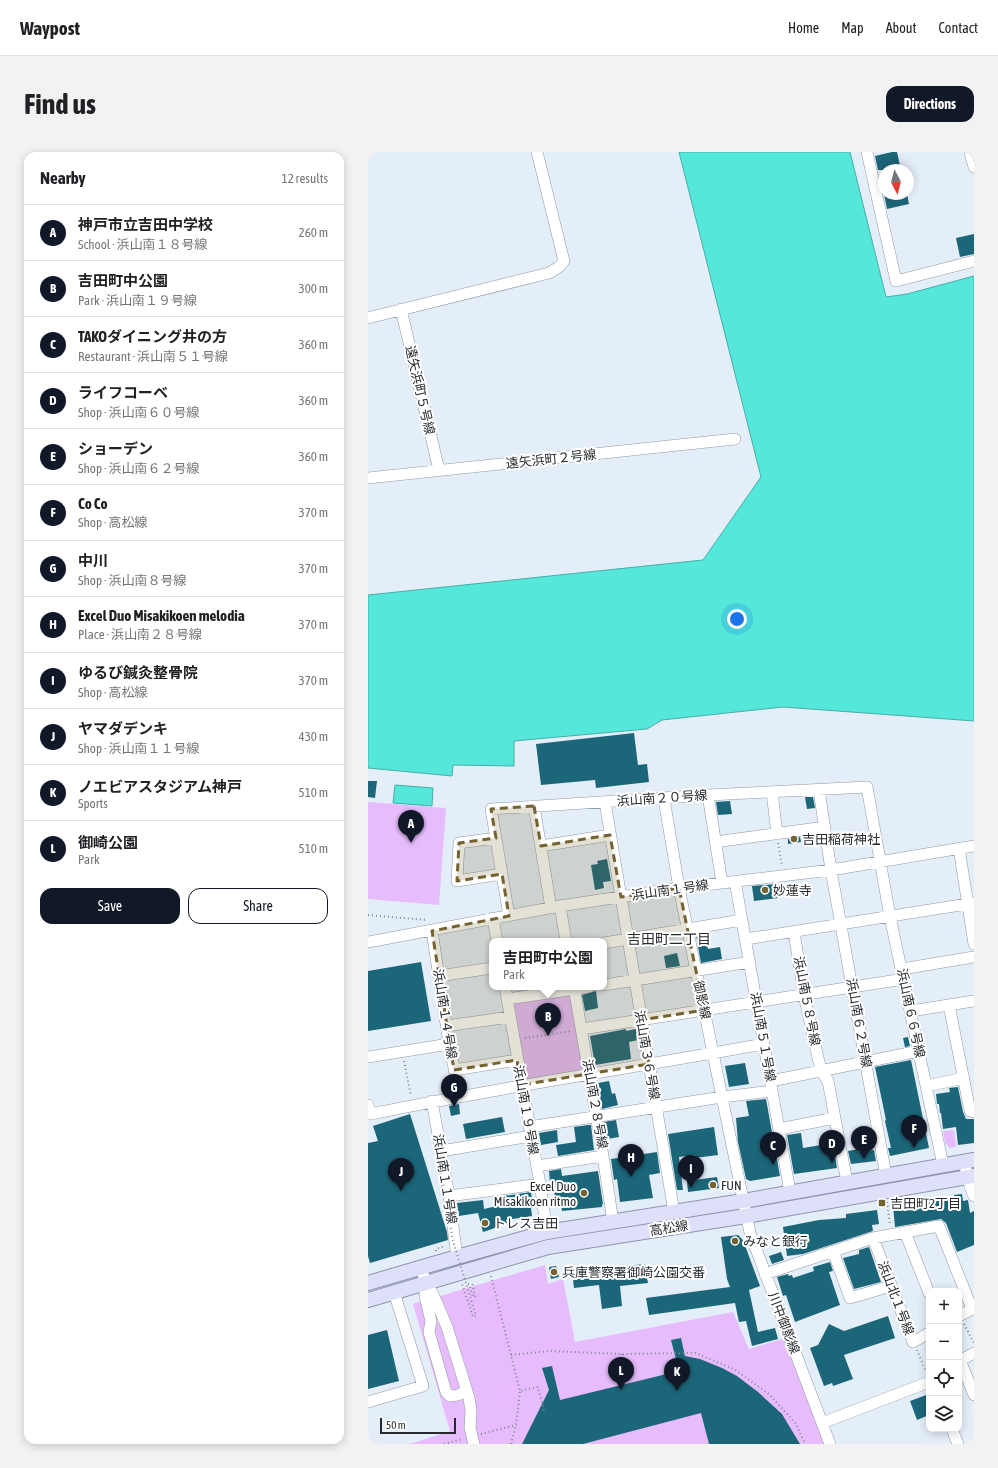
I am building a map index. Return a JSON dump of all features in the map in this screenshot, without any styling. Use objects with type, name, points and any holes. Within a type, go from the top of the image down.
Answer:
[{"type":"main road","name":"高松線","points":[[368,1284],[547,1232],[743,1201],[969,1161]]},
{"type":"main road","name":"高松線","points":[[368,1300],[548,1247],[746,1216],[971,1176]]},
{"type":"street","points":[[368,318],[548,272],[559,267],[564,261],[537,152]]},
{"type":"street","points":[[867,152],[896,281],[974,261]]},
{"type":"street","points":[[970,152],[974,168]]},
{"type":"street","name":"遠矢浜町５号線","points":[[401,309],[439,470]]},
{"type":"street","name":"遠矢浜町２号線","points":[[368,478],[735,439]]},
{"type":"street","name":"浜山南２０号線","points":[[509,916],[491,809],[708,795],[867,788],[879,861]]},
{"type":"street","name":"浜山南６２号線","points":[[819,790],[831,870],[886,1176]]},
{"type":"street","points":[[772,792],[777,834]]},
{"type":"street","points":[[708,795],[722,883]]},
{"type":"street","name":"御影線","points":[[664,799],[679,888],[743,1201]]},
{"type":"street","name":"浜山南３６号線","points":[[605,802],[674,1212]]},
{"type":"street","points":[[534,806],[541,846],[565,938]]},
{"type":"street","points":[[716,842],[825,827]]},
{"type":"street","points":[[541,846],[610,835]]},
{"type":"street","points":[[496,838],[459,843],[457,881],[502,874]]},
{"type":"street","name":"浜山南１号線","points":[[368,942],[432,925],[509,916],[556,907],[679,888],[831,870],[974,846]]},
{"type":"street","points":[[959,848],[971,904],[974,944]]},
{"type":"street","name":"浜山南６６号線","points":[[879,861],[943,1166]]},
{"type":"street","name":"浜山南５１号線","points":[[735,881],[790,1192]]},
{"type":"street","points":[[746,939],[971,904]]},
{"type":"street","points":[[493,918],[496,938]]},
{"type":"street","points":[[607,943],[742,920]]},
{"type":"street","name":"浜山南１４号線","points":[[432,925],[446,1026],[460,1096]]},
{"type":"street","name":"浜山南５８号線","points":[[794,932],[804,995],[821,1071],[828,1081],[847,1182]]},
{"type":"street","points":[[582,1029],[852,987],[974,958]]},
{"type":"street","points":[[607,984],[750,962]]},
{"type":"street","points":[[439,976],[489,968]]},
{"type":"street","name":"浜山南１９号線","points":[[506,990],[521,1085],[537,1166],[547,1232]]},
{"type":"street","points":[[507,999],[562,990]]},
{"type":"street","name":"浜山南２８号線","points":[[574,990],[590,1074],[613,1222]]},
{"type":"street","points":[[911,1011],[974,1001]]},
{"type":"street","points":[[948,1005],[970,1111],[974,1112]]},
{"type":"street","points":[[446,1026],[510,1017]]},
{"type":"street","points":[[368,1057],[449,1044]]},
{"type":"street","points":[[369,1110],[413,1106],[521,1085],[714,1054],[764,1044]]},
{"type":"street","points":[[440,1156],[530,1132],[597,1117],[722,1097],[772,1086],[821,1071],[919,1051]]},
{"type":"street","points":[[454,1070],[517,1060]]},
{"type":"street","points":[[927,1086],[964,1078]]},
{"type":"street","name":"浜山南１１号線","points":[[432,1102],[440,1156],[449,1196],[457,1257]]},
{"type":"street","points":[[779,1129],[835,1118]]},
{"type":"street","points":[[537,1166],[603,1156]]},
{"type":"street","points":[[969,1161],[971,1176],[970,1189],[974,1196]]},
{"type":"street","points":[[449,1196],[540,1184]]},
{"type":"street","name":"川中御影線","points":[[743,1201],[750,1233],[830,1444]]},
{"type":"street","points":[[765,1274],[873,1238],[939,1226],[972,1309],[962,1314]]},
{"type":"street","points":[[905,1232],[927,1288]]},
{"type":"street","name":"浜山北１号線","points":[[873,1238],[913,1342],[926,1335]]},
{"type":"street","points":[[834,1251],[850,1298],[891,1286]]},
{"type":"street","points":[[421,1268],[426,1283],[433,1294],[447,1327],[466,1389],[471,1411],[470,1428],[474,1444]]},
{"type":"street","points":[[426,1283],[425,1296],[431,1321],[429,1332],[446,1392],[450,1396],[454,1396],[464,1393],[466,1389]]},
{"type":"street","points":[[368,1402],[423,1386],[394,1292]]},
{"type":"street","points":[[962,1359],[974,1353]]},
{"type":"street","points":[[962,1364],[973,1387]]},
{"type":"street","points":[[822,1423],[926,1383]]},
{"type":"street","points":[[953,1432],[958,1444]]},
{"type":"path","points":[[777,834],[783,875]]},
{"type":"path","points":[[368,915],[432,925]]},
{"type":"path","points":[[514,1040],[582,1029]]},
{"type":"path","points":[[403,1052],[413,1106]]},
{"type":"path","points":[[440,1156],[453,1241],[476,1316],[473,1317],[462,1284]]},
{"type":"path","points":[[885,1191],[892,1234]]},
{"type":"path","points":[[490,1276],[520,1391],[516,1425],[511,1444]]},
{"type":"path","points":[[466,1284],[469,1284],[473,1297],[475,1296],[471,1281]]},
{"type":"path","points":[[962,1322],[974,1344]]},
{"type":"path","points":[[913,1342],[926,1372]]},
{"type":"path","points":[[511,1355],[549,1352],[622,1354],[695,1353],[734,1369],[770,1395],[796,1424],[805,1444]]},
{"type":"path","points":[[622,1354],[629,1381]]},
{"type":"path","points":[[520,1391],[538,1387],[544,1410],[546,1412]]},
{"type":"highlighted area","points":[[534,806],[541,846],[610,835],[621,897],[679,888],[704,1010],[641,1020],[649,1064],[521,1085],[517,1060],[454,1070],[432,931],[509,916],[502,874],[457,881],[459,843],[496,838],[491,809]]},
{"type":"shaded area","points":[[679,152],[850,152],[886,297],[907,294],[974,276],[974,721],[783,707],[662,720],[647,729],[514,741],[514,766],[453,765],[452,776],[368,768],[368,595],[703,560],[761,477]]},
{"type":"shaded area","points":[[395,785],[433,788],[432,806],[393,803]]},
{"type":"shaded area","points":[[368,802],[446,808],[439,905],[368,899]]},
{"type":"shaded area","points":[[570,992],[585,1071],[526,1081],[510,999]]},
{"type":"shaded area","points":[[954,1130],[956,1147],[950,1148],[945,1143],[943,1131]]},
{"type":"shaded area","points":[[545,1265],[548,1284],[563,1279],[575,1342],[733,1312],[749,1349],[785,1338],[824,1444],[410,1444],[450,1431],[413,1304]]},
{"type":"building","points":[[897,152],[900,164],[878,164],[878,170],[875,156]]},
{"type":"building","points":[[885,200],[908,200],[909,204],[887,209]]},
{"type":"building","points":[[974,234],[974,254],[960,257],[956,238]]},
{"type":"building","points":[[634,733],[638,765],[647,764],[649,782],[596,788],[595,780],[541,785],[536,744]]},
{"type":"building","points":[[368,781],[377,781],[375,798],[368,797]]},
{"type":"building","points":[[805,797],[813,797],[815,808],[807,809]]},
{"type":"building","points":[[730,801],[732,814],[718,815],[716,802]]},
{"type":"building","points":[[800,837],[801,842],[788,844],[788,839]]},
{"type":"building","points":[[607,859],[611,881],[603,882],[604,888],[595,890],[591,865],[598,864],[597,861]]},
{"type":"building","name":"妙蓮寺","points":[[776,884],[778,898],[754,901],[752,886]]},
{"type":"building","points":[[705,933],[708,949],[720,947],[722,959],[701,963],[696,935]]},
{"type":"building","points":[[677,953],[680,966],[666,968],[664,956]]},
{"type":"building","points":[[421,962],[431,1021],[368,1031],[368,971]]},
{"type":"building","points":[[596,991],[598,1008],[585,1011],[582,995]]},
{"type":"building","points":[[626,1029],[626,1031],[636,1029],[638,1040],[629,1042],[631,1059],[595,1065],[590,1036]]},
{"type":"building","points":[[908,1037],[910,1046],[905,1047],[903,1038]]},
{"type":"building","points":[[911,1060],[929,1148],[890,1156],[888,1148],[891,1148],[875,1067]]},
{"type":"building","points":[[745,1063],[749,1084],[729,1087],[725,1066]]},
{"type":"building","points":[[609,1081],[612,1094],[615,1093],[618,1105],[602,1109],[598,1083]]},
{"type":"building","points":[[958,1087],[963,1112],[966,1119],[974,1119],[974,1143],[958,1145],[956,1127],[943,1129],[936,1094],[950,1092],[949,1088]]},
{"type":"building","points":[[766,1099],[780,1176],[750,1181],[746,1179],[738,1142],[736,1118],[749,1116],[746,1101]]},
{"type":"building","points":[[459,1104],[460,1114],[451,1116],[449,1106]]},
{"type":"building","points":[[410,1114],[447,1232],[448,1240],[370,1263],[368,1256],[368,1143],[378,1141],[373,1126]]},
{"type":"building","points":[[502,1117],[505,1132],[466,1139],[463,1124]]},
{"type":"building","points":[[616,1120],[619,1137],[607,1139],[604,1122]]},
{"type":"building","points":[[591,1125],[594,1150],[558,1156],[556,1145],[576,1142],[574,1127]]},
{"type":"building","points":[[714,1127],[718,1155],[695,1158],[695,1155],[679,1157],[683,1190],[677,1190],[668,1134]]},
{"type":"building","points":[[557,1130],[558,1142],[541,1145],[539,1133]]},
{"type":"building","points":[[801,1133],[803,1148],[833,1143],[837,1168],[794,1174],[787,1135]]},
{"type":"building","points":[[859,1149],[859,1152],[874,1150],[876,1161],[851,1164],[848,1151]]},
{"type":"building","points":[[657,1152],[660,1173],[649,1175],[653,1198],[620,1202],[617,1179],[614,1180],[611,1159]]},
{"type":"building","name":"Excel Duo Misakikoen ritmo","points":[[561,1169],[562,1176],[598,1171],[603,1204],[602,1207],[562,1211],[560,1197],[555,1198],[553,1182],[550,1183],[549,1171]]},
{"type":"building","points":[[717,1177],[719,1188],[688,1192],[687,1181]]},
{"type":"building","points":[[531,1192],[533,1208],[531,1208],[532,1216],[506,1220],[507,1223],[483,1232],[478,1213],[459,1216],[457,1203],[483,1200],[484,1209],[505,1204],[504,1196]]},
{"type":"building","points":[[962,1194],[963,1201],[968,1200],[970,1213],[974,1211],[974,1245],[957,1252],[946,1223],[941,1219],[895,1227],[893,1206],[954,1197],[954,1195]]},
{"type":"building","points":[[877,1210],[879,1224],[872,1225],[873,1231],[803,1254],[787,1256],[783,1227],[819,1220],[846,1218],[846,1214]]},
{"type":"building","points":[[738,1235],[743,1240],[760,1286],[749,1290],[758,1332],[775,1328],[778,1339],[752,1346],[746,1321],[739,1322],[735,1303],[649,1315],[646,1298],[730,1287],[727,1279],[721,1237]]},
{"type":"building","points":[[869,1247],[881,1282],[854,1289],[843,1258],[859,1254],[859,1250]]},
{"type":"building","points":[[781,1252],[784,1260],[772,1264],[769,1256]]},
{"type":"building","points":[[830,1262],[833,1271],[829,1272],[840,1305],[795,1322],[786,1295],[783,1296],[777,1277],[788,1274],[789,1276],[792,1275],[793,1278],[814,1271],[813,1267]]},
{"type":"building","points":[[645,1264],[648,1283],[620,1286],[622,1306],[602,1309],[599,1285],[574,1288],[572,1271],[617,1265],[618,1267]]},
{"type":"building","name":"兵庫警察署御崎公園交番","points":[[556,1266],[559,1277],[551,1279],[549,1267]]},
{"type":"building","points":[[888,1316],[895,1338],[844,1355],[853,1379],[833,1386],[832,1383],[824,1386],[810,1348],[818,1345],[829,1324],[844,1331]]},
{"type":"building","points":[[387,1330],[399,1381],[368,1389],[368,1335]]},
{"type":"building","points":[[681,1338],[685,1356],[700,1359],[722,1368],[737,1376],[758,1392],[782,1414],[800,1444],[709,1444],[701,1413],[583,1444],[522,1444],[549,1390],[542,1368],[552,1366],[560,1400],[679,1371],[671,1340]]},
{"type":"building","points":[[926,1395],[926,1416],[917,1420],[910,1401]]},
{"type":"place","name":"吉田稲荷神社","points":[[794,839]]},
{"type":"place","name":"神戸市立吉田中学校","points":[[411,843]]},
{"type":"place","name":"妙蓮寺","points":[[765,890]]},
{"type":"place","name":"吉田町中公園","points":[[548,1036]]},
{"type":"place","name":"中川","points":[[454,1107]]},
{"type":"place","name":"Co Co","points":[[914,1148]]},
{"type":"place","name":"ショーデン","points":[[864,1159]]},
{"type":"place","name":"ライフコーベ","points":[[832,1163]]},
{"type":"place","name":"TAKOダイニング井の方","points":[[773,1165]]},
{"type":"place","name":"Excel Duo Misakikoen melodia","points":[[631,1177]]},
{"type":"place","name":"FUN","points":[[713,1185]]},
{"type":"place","name":"ゆるび鍼灸整骨院","points":[[691,1188]]},
{"type":"place","name":"ヤマダデンキ","points":[[401,1191]]},
{"type":"place","name":"Excel Duo Misakikoen ritmo","points":[[584,1193]]},
{"type":"place","name":"吉田町2丁目","points":[[882,1203]]},
{"type":"place","name":"トレス吉田","points":[[485,1223]]},
{"type":"place","name":"みなと銀行","points":[[735,1241]]},
{"type":"place","name":"兵庫警察署御崎公園交番","points":[[554,1272]]},
{"type":"place","name":"御崎公園","points":[[621,1390]]},
{"type":"place","name":"ノエビアスタジアム神戸","points":[[677,1391]]},
{"type":"district","name":"吉田町二丁目","points":[[669,939]]}]
